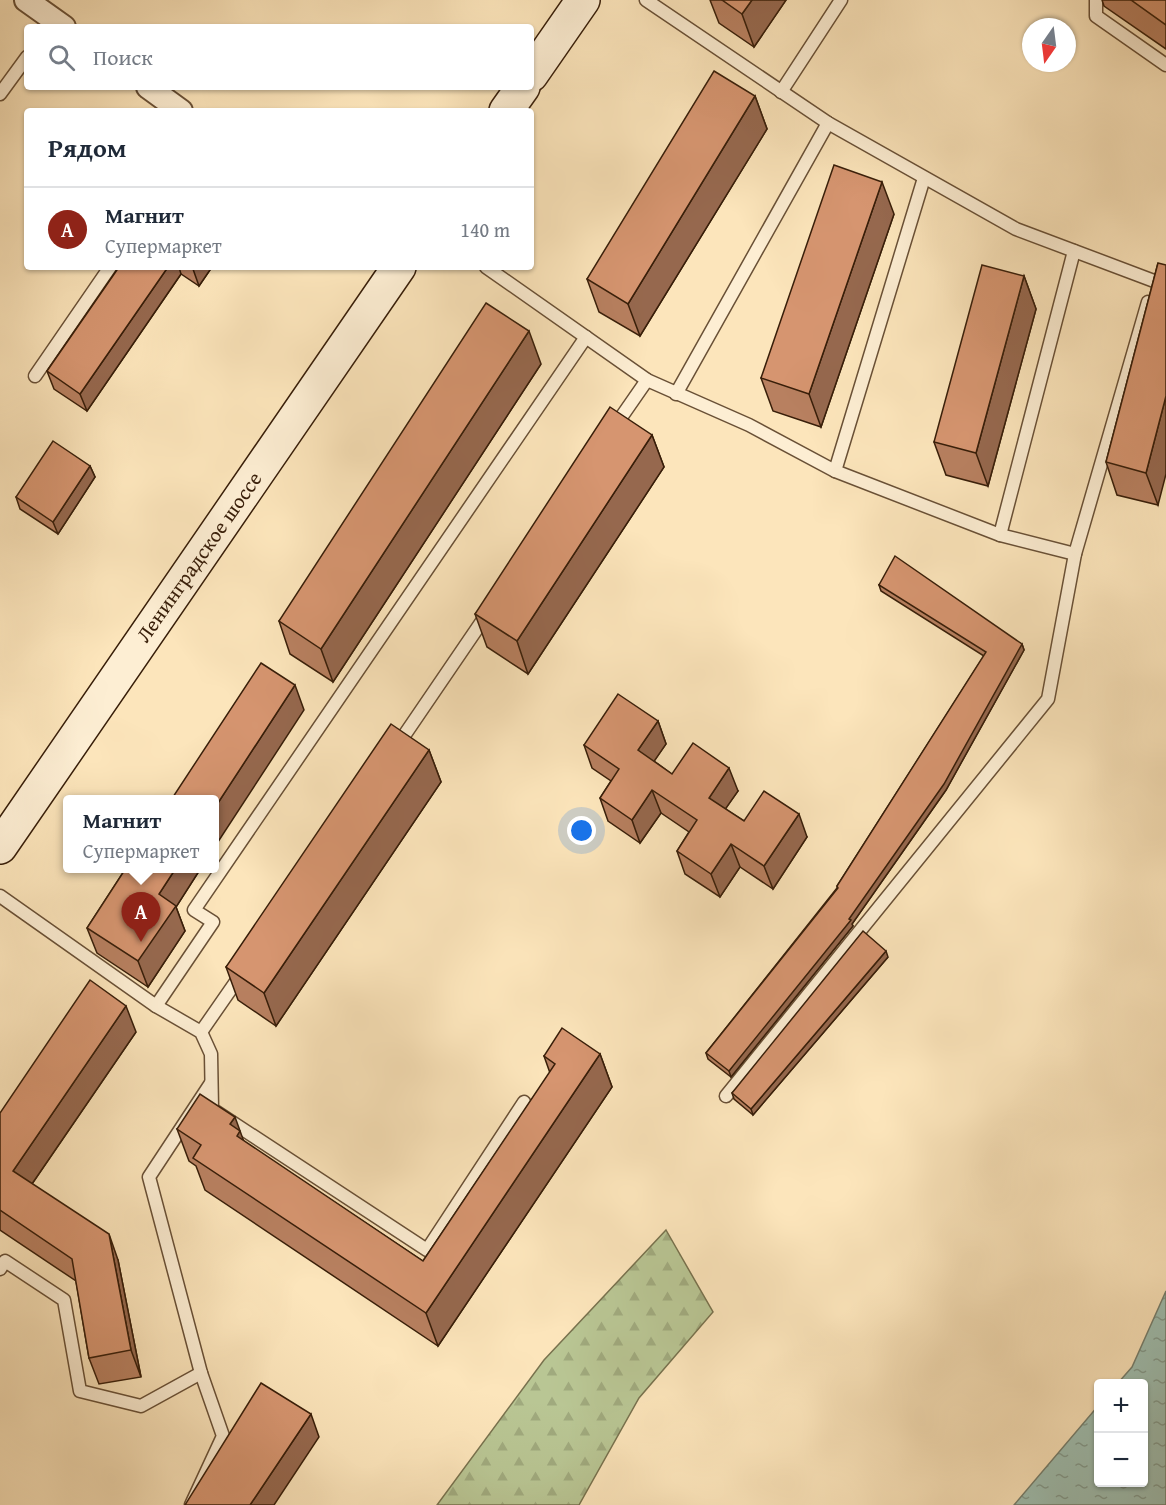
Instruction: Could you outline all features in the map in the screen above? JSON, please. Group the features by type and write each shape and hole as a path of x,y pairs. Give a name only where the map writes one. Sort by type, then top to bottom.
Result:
{"main road":[{"path":"534,71 583,0"},
{"path":"508,108 521,90"},
{"name":"Ленинградское шоссе","path":"0,847 397,270"}],"street":[{"path":"26,0 55,24"},
{"path":"152,90 177,108"}],"lane":[{"path":"646,0 828,123 1016,229 1160,281 1075,554 1048,699 726,1096"},
{"path":"781,92 841,0"},
{"path":"1096,0 1096,16 1166,65"},
{"path":"0,94 24,61"},
{"path":"676,394 828,123"},
{"path":"835,471 924,178"},
{"path":"1000,535 1074,251"},
{"path":"35,376 108,270"},
{"path":"490,270 647,380 749,425 835,471 1000,535 1075,554"},
{"path":"156,1006 213,922 194,910 586,338"},
{"path":"606,440 647,380"},
{"path":"390,756 491,608"},
{"path":"0,896 156,1006 201,1032 211,1054 212,1109 427,1250 524,1102"},
{"path":"201,1032 249,963"},
{"path":"191,1505 223,1436 201,1373 149,1177 211,1083"},
{"path":"0,1269 5,1261 64,1300 80,1391 141,1406 201,1373"}],"green space":[{"path":"666,1230 713,1312 639,1398 579,1505 437,1505 544,1360"}],"water":[{"path":"1166,1291 1166,1505 1014,1505 1094,1411 1094,1487 1148,1487 1148,1379 1122,1379 1132,1367"}],"building":[{"path":"722,0 752,0 742,14"},
{"path":"1131,0 1166,0 1166,25"},
{"path":"714,71 755,96 628,304 587,279"},
{"path":"834,165 882,182 809,394 761,378"},
{"path":"1158,263 1166,265 1166,396 1146,473 1106,462"},
{"path":"982,265 1024,276 976,453 934,442"},
{"path":"117,270 166,270 80,394 47,371"},
{"path":"486,303 529,331 321,649 279,621"},
{"path":"610,407 652,435 517,641 475,614"},
{"path":"53,441 90,466 53,522 16,497"},
{"path":"895,556 1022,644 944,784 849,919 851,920 729,1071 706,1053 838,888 837,886 986,652 879,585"},
{"path":"261,663 295,685 219,801 219,795 174,795"},
{"path":"618,694 658,721 638,750 672,774 693,743 729,768 709,798 744,821 764,791 799,814 764,866 731,844 711,874 677,851 697,820 652,790 632,820 600,798 619,769 584,745"},
{"path":"391,724 429,750 264,993 226,967"},
{"path":"123,873 173,873 159,894 176,906 138,961 87,928"},
{"path":"863,931 886,951 751,1109 732,1093"},
{"path":"90,980 126,1006 13,1171 109,1234 131,1350 89,1358 72,1259 0,1210 0,1113"},
{"path":"562,1028 600,1054 426,1313 193,1158 201,1145 177,1129 200,1094 235,1117 230,1124 240,1131 237,1136 423,1261 555,1064 544,1056"},
{"path":"261,1383 311,1414 250,1505 185,1505"}],"place":[{"name":"Магнит","path":"141,942"}]}
